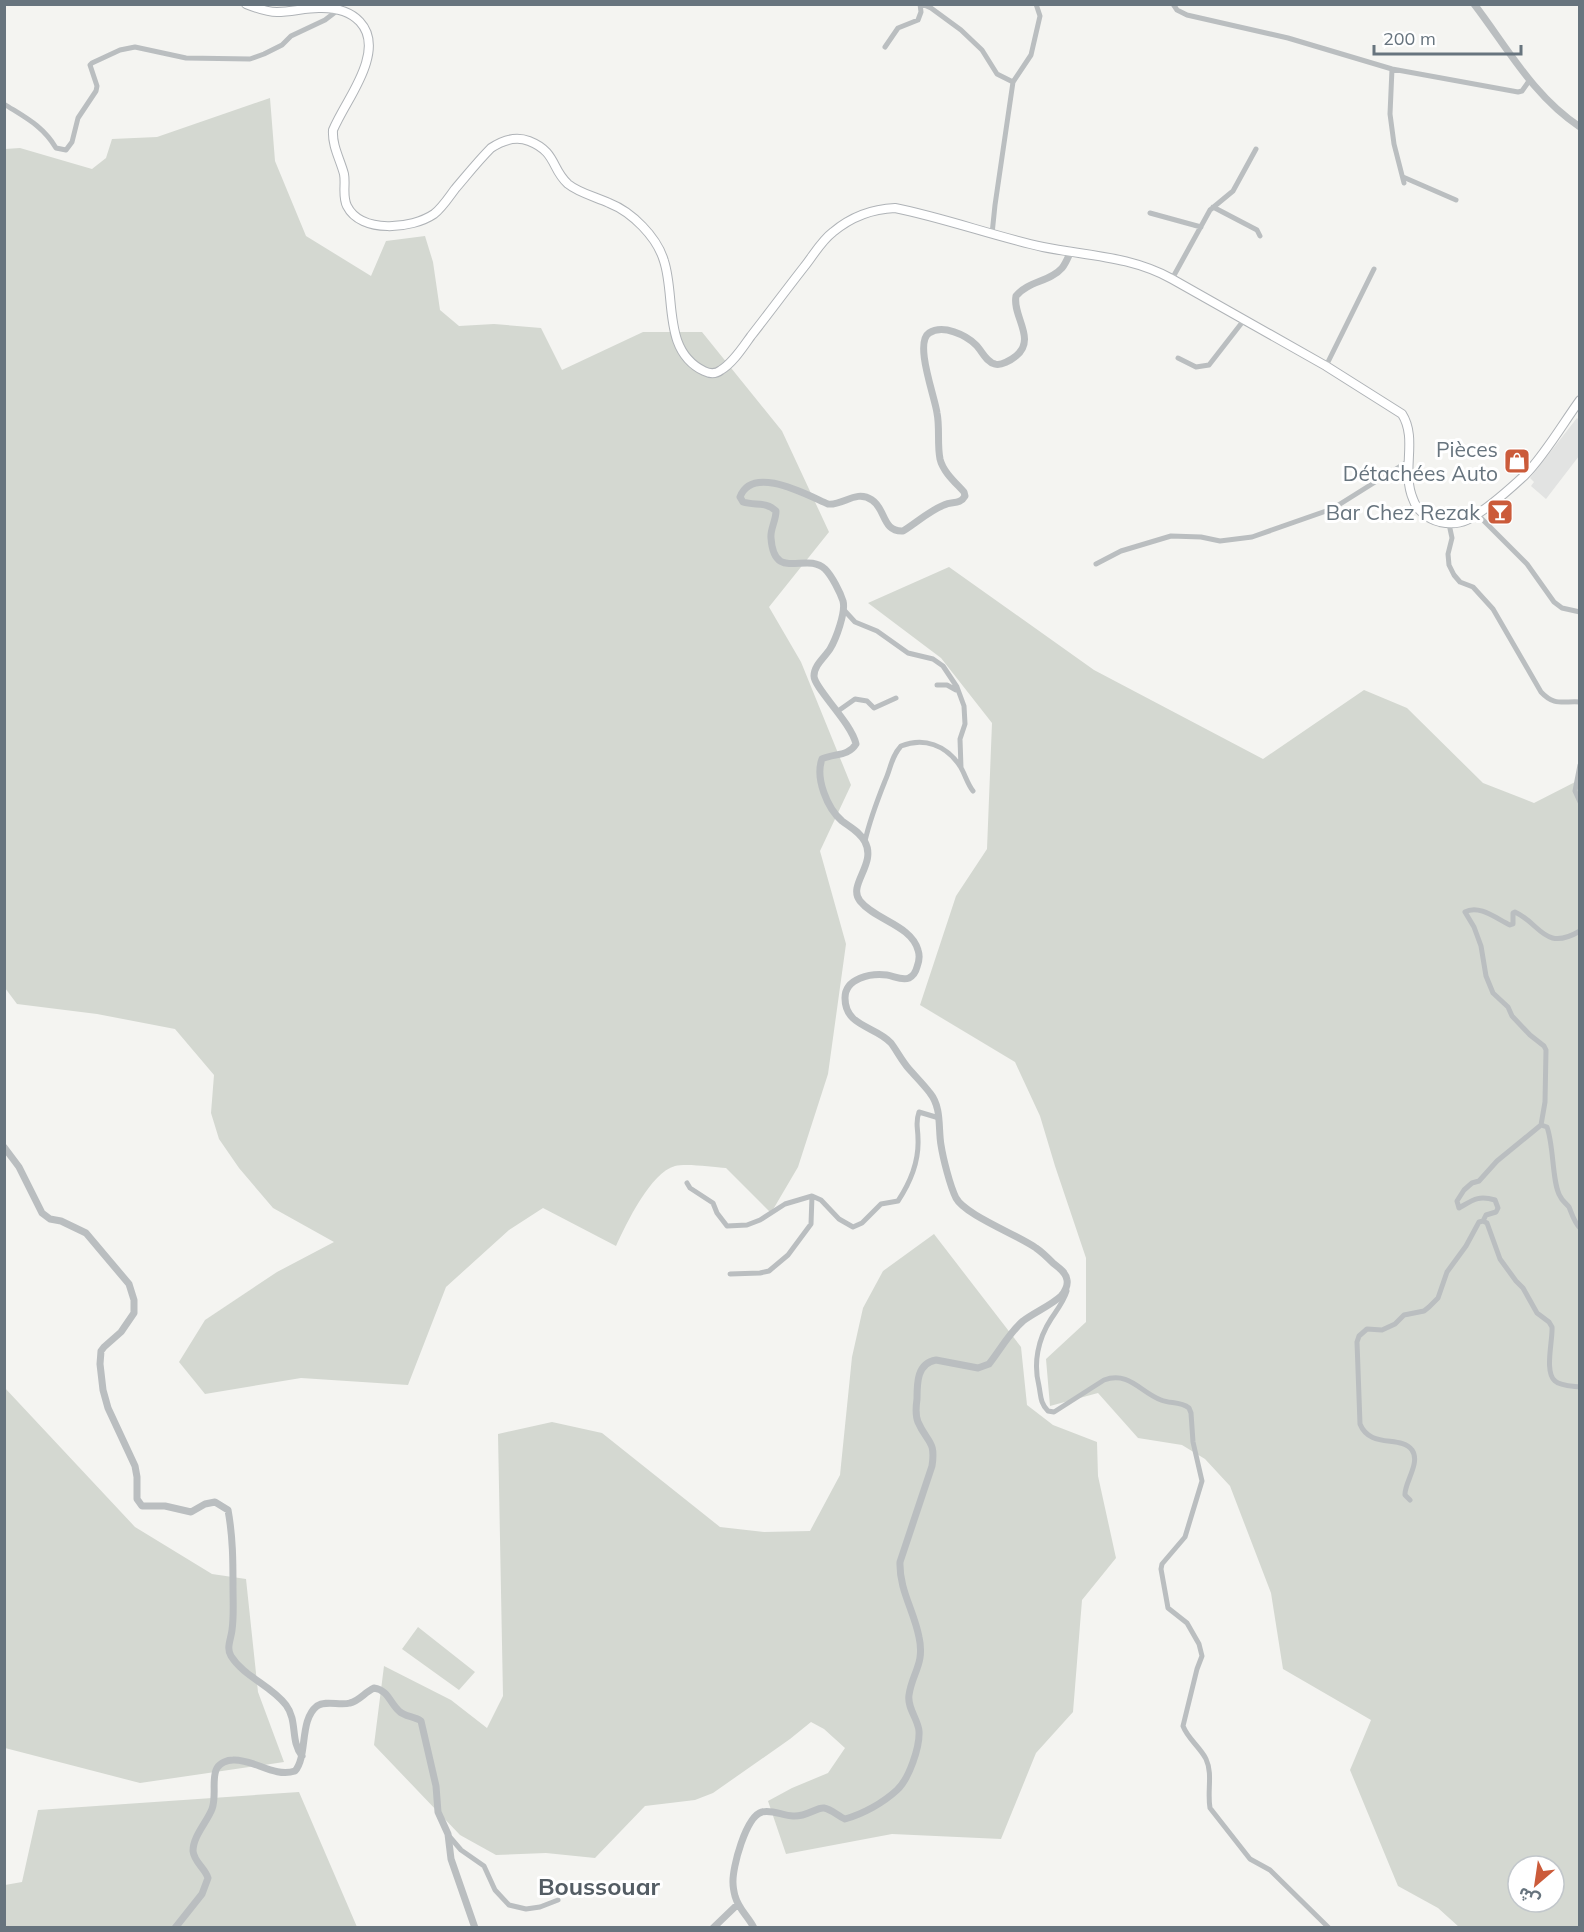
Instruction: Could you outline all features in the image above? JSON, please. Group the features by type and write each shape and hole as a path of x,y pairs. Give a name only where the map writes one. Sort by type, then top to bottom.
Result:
{"main road":[{"path":"246,4 276,12 320,8 338,10 352,15 361,22 368,33 369,46 362,75 333,130 333,139 345,182 345,200 348,208 358,217 389,227 424,220 437,212 491,148 501,141 513,138 526,140 539,146 552,157 568,183 626,212 658,247 666,270 671,318 680,345 687,358 706,373 715,373 723,369 742,349 832,233 859,215 880,208 895,208 1043,247 1129,261 1146,267 1172,279 1326,366 1402,414 1410,435 1407,462 1408,484 1419,510 1433,520 1449,524 1466,521 1477,514 1526,474 1580,400"}],"street":[{"path":"885,47 898,28 918,20 921,4 931,8 961,30 982,50 997,74 1013,82"},
{"path":"992,234 1013,82 1031,55 1040,16 1036,4"},
{"path":"1173,4 1182,14 1288,38 1392,69 1518,92 1522,91 1529,81"},
{"path":"1474,4 1529,81 1557,110 1580,127"},
{"path":"320,8 324,11 325,20"},
{"path":"4,104 44,130 56,148 66,150 72,142 78,118 96,91 97,86 90,65 92,63 120,50 135,47 186,58 250,59 282,45 291,36 325,20 338,10"},
{"path":"1392,69 1390,114 1394,144 1404,183"},
{"path":"1172,279 1213,207 1233,191 1256,149"},
{"path":"1402,177 1456,200"},
{"path":"1213,207 1257,230 1260,236"},
{"path":"1150,213 1201,227"},
{"path":"1071,251 1065,264 1056,273 1027,287 1016,296 1015,301 1024,327 1024,337 1023,346 1014,357 1002,364 995,364 987,360 968,338 956,333 936,331 926,336 924,351 937,410 940,458 946,470 964,492 963,500 946,503 903,531 896,531 886,524 879,506 864,496 853,496 834,505 783,485 760,481 742,491 740,496 743,502 761,503 776,511 771,540 775,556 779,561 786,564 818,565 825,569 843,601 844,610 831,648 820,662 813,678 854,735 856,744 845,754 830,755 822,759 819,768 821,783 832,810 865,841 868,863 856,892 858,900 908,935 918,948 919,960 916,971 910,977 903,979 887,975 871,975 860,978 849,985 845,995 846,1005 851,1016 859,1024 890,1042 908,1068 932,1095 939,1118 941,1148 956,1198 968,1210 1037,1248 1067,1276 1065,1297 1048,1323 1038,1347 1035,1365 1041,1402 1048,1411 1054,1412 1104,1380 1113,1377 1134,1383 1159,1400 1179,1403 1189,1408 1192,1442 1202,1481 1185,1537 1162,1564 1161,1574 1168,1608 1187,1623 1199,1644 1202,1656 1183,1726 1208,1765 1210,1808 1250,1858 1270,1870 1329,1928"},
{"path":"1326,366 1374,269"},
{"path":"1178,358 1196,367 1209,365 1244,320"},
{"path":"1096,564 1121,551 1171,536 1201,537 1220,541 1252,537 1332,509 1407,462"},
{"path":"1477,514 1527,564 1554,602 1562,608 1580,612"},
{"path":"1449,524 1452,538 1448,554 1449,565 1454,575 1460,582 1473,587 1493,609 1541,692 1548,699 1557,702 1580,702"},
{"path":"844,610 855,622 877,632 908,653 933,659 943,666 960,693 966,718 960,739 961,768"},
{"path":"937,685 950,686 960,693"},
{"path":"838,711 855,699 867,701 874,708 896,698"},
{"path":"865,841 872,810 887,778 890,763 901,746 920,742 937,744 950,754 961,768 973,791"},
{"path":"1580,765 1575,791 1580,802"},
{"path":"1410,1500 1405,1495 1405,1490 1412,1474 1414,1457 1412,1450 1406,1446 1373,1438 1360,1424 1357,1342 1359,1336 1367,1329 1382,1330 1395,1324 1404,1315 1424,1311 1430,1307 1437,1298 1445,1276 1466,1246 1476,1225 1483,1221 1486,1215 1496,1212 1498,1208 1495,1200 1481,1198 1467,1202 1459,1208 1456,1201 1464,1190 1472,1183 1479,1181 1497,1161 1541,1125 1545,1102 1546,1050 1512,1016 1508,1006 1494,993 1486,976 1481,946 1465,912 1479,910 1510,925 1513,924 1512,913 1515,912 1542,933 1557,939 1563,939 1580,931"},
{"path":"687,1183 690,1188 713,1203 727,1226 747,1225 760,1220 785,1204 812,1196 821,1200 839,1219 853,1227 862,1223 881,1204 898,1201 908,1186 915,1166 919,1141 916,1121 919,1112 939,1118"},
{"path":"1541,1125 1547,1127 1551,1139 1560,1197 1566,1202 1576,1225 1580,1228"},
{"path":"4,1147 19,1167 42,1214 86,1233 129,1284 134,1300 134,1313 121,1332 101,1351 100,1364 108,1408 135,1466 137,1499 142,1506 165,1506 186,1512 192,1512 205,1504 215,1502 228,1510 234,1552 232,1630 228,1648 231,1656 242,1669 268,1687 286,1704 293,1717 296,1749 302,1756"},
{"path":"730,1274 769,1271 788,1255 811,1224 812,1196"},
{"path":"1483,1221 1489,1227 1500,1259 1523,1288 1537,1313 1552,1327 1550,1362 1553,1379 1557,1383 1580,1387"},
{"path":"754,1928 739,1909 733,1882 735,1863 755,1815 772,1811 801,1816 808,1815 818,1808 824,1808 845,1819 856,1816 882,1802 898,1789 914,1758 919,1739 919,1728 909,1703 909,1696 919,1667 920,1638 914,1615 901,1583 900,1562 934,1454 932,1445 918,1422 916,1410 918,1378 922,1368 929,1361 936,1360 978,1368 989,1364 1020,1324 1059,1297 1068,1283"},
{"path":"174,1928 202,1894 208,1878 207,1872 196,1860 193,1851 195,1842 212,1808 216,1770 222,1763 232,1760 246,1761 278,1772 295,1771 300,1766 306,1727 317,1706 350,1703 374,1688 386,1694 397,1710 422,1721 436,1786 438,1812 448,1834 461,1850 484,1866 495,1890 509,1905 526,1909 540,1907 558,1900"},
{"path":"448,1834 451,1859 475,1928"},
{"path":"713,1928 738,1904"}],"shaded area":[{"path":"270,98 275,161 306,236 371,276 386,241 425,236 433,262 440,310 459,326 494,324 541,328 562,370 643,332 702,332 782,431 829,532 769,607 801,662 851,785 820,851 846,944 828,1074 798,1167 771,1213 726,1168 693,1165 675,1166 657,1178 640,1200 616,1246 543,1208 509,1230 446,1287 408,1385 301,1378 205,1394 179,1362 205,1320 277,1272 334,1242 273,1208 239,1168 219,1139 211,1113 214,1075 175,1029 97,1014 17,1004 5,988 5,149 20,148 92,169 106,158 112,139 157,137"},
{"path":"1577,418 1579,420 1579,456 1546,499 1531,486 1534,482 1530,478"},
{"path":"949,567 1094,670 1263,759 1364,690 1407,708 1483,783 1534,803 1579,780 1579,1927 1459,1927 1438,1908 1398,1886 1350,1770 1371,1720 1283,1669 1271,1593 1230,1486 1205,1459 1182,1445 1138,1438 1098,1393 1050,1406 1046,1359 1086,1322 1086,1258 1040,1116 1015,1062 920,1005 956,896 987,849 992,723 941,658 868,603"},
{"path":"934,1234 1021,1347 1027,1405 1053,1425 1097,1442 1098,1476 1116,1558 1082,1600 1073,1712 1036,1753 1001,1839 892,1834 786,1854 768,1801 828,1773 845,1748 824,1729 811,1722 713,1793 695,1800 645,1806 595,1858 546,1853 496,1855 460,1835 374,1745 384,1666 451,1700 487,1728 503,1696 498,1434 552,1422 602,1433 720,1527 764,1532 810,1531 840,1475 852,1357 863,1308 883,1271"},
{"path":"4,1387 135,1527 212,1574 246,1579 258,1692 284,1762 140,1783 5,1748"},
{"path":"418,1627 475,1672 459,1690 402,1649"},
{"path":"299,1792 357,1927 5,1928 5,1885 22,1882 38,1810"}],"place":[{"name":"Pièces Détachées Auto","path":"1517,461"},
{"name":"Bar Chez Rezak","path":"1500,512"}],"district":[{"name":"Boussouar","path":"599,1886"}]}
